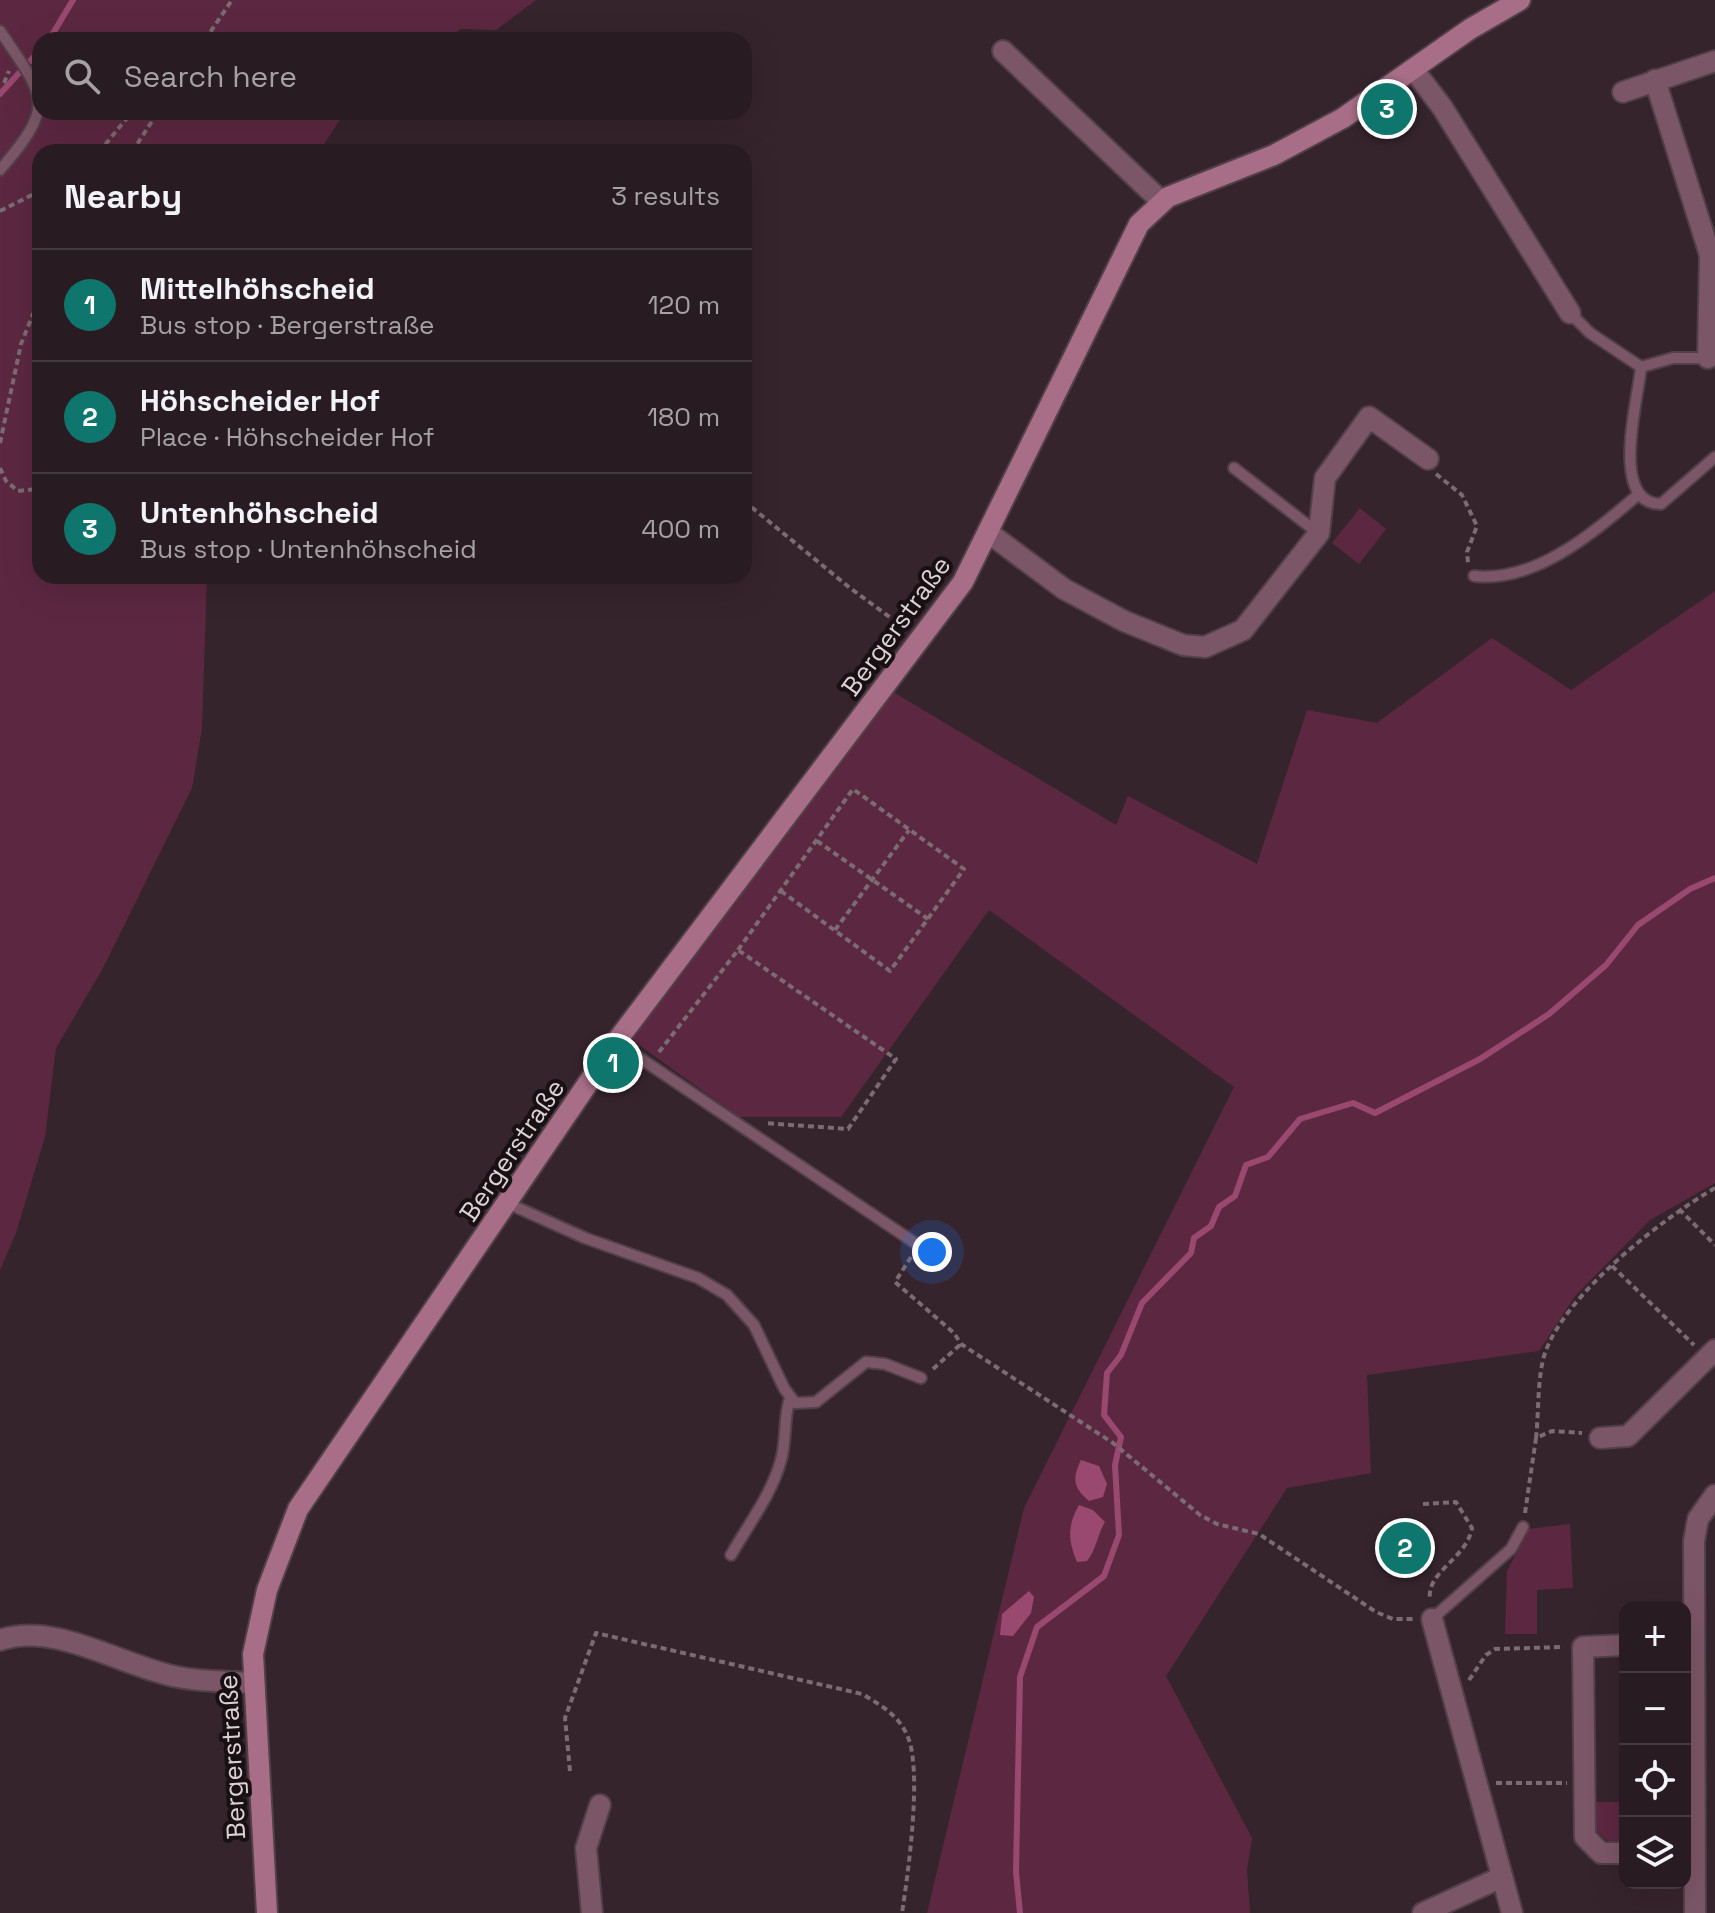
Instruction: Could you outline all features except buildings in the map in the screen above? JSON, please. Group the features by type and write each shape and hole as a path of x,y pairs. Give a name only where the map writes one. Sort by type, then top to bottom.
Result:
{"street":[{"path":"1003,51 1161,201 1310,137 1520,0"},
{"path":"1623,92 1715,61"},
{"path":"1413,69 1442,107 1570,313"},
{"path":"1655,80 1710,255 1712,358"},
{"name":"Bergerstraße","path":"267,1913 252,1683 256,1635 267,1590 305,1495 616,1042 963,582 1125,247 1139,224 1161,201"},
{"path":"989,533 1064,589 1124,621 1183,645 1205,647 1230,639 1243,630 1319,533 1325,478 1369,417 1428,459"},
{"path":"1600,1438 1628,1436 1711,1354"},
{"path":"1691,1831 1699,1644 1694,1532 1701,1511 1715,1495"},
{"path":"1432,1619 1512,1913"},
{"path":"0,1640 14,1635 40,1637 180,1678 252,1683"},
{"path":"1619,1645 1583,1647 1585,1837 1601,1853 1619,1853"},
{"path":"592,1913 586,1848 600,1805"},
{"path":"1691,1859 1702,1912"},
{"path":"1423,1913 1502,1877"}],"lane":[{"path":"0,31 32,79"},
{"path":"0,170 32,132 37,120"},
{"path":"1570,313 1590,333 1641,367 1681,357 1712,358"},
{"path":"1641,367 1630,453 1639,494 1649,502 1661,504 1715,457"},
{"path":"1234,468 1319,533"},
{"path":"1474,576 1505,576 1550,557 1585,538 1639,494"},
{"path":"616,1042 918,1245"},
{"path":"507,1203 585,1238 698,1278 727,1295 754,1325 795,1403 816,1402 866,1362 885,1364 921,1378"},
{"path":"731,1555 780,1464 790,1398"},
{"path":"1432,1619 1511,1549 1523,1527"}],"path":[{"path":"210,32 232,0"},
{"path":"106,144 125,120"},
{"path":"137,144 153,120"},
{"path":"0,211 32,195"},
{"path":"0,443 21,344 32,317"},
{"path":"1428,459 1434,472 1462,495 1477,526 1466,558 1474,576"},
{"path":"0,468 6,481 18,491 32,489"},
{"path":"752,508 850,588 921,639"},
{"path":"650,1064 738,950 853,789 964,869 890,971 781,891"},
{"path":"835,930 909,830"},
{"path":"817,841 928,919"},
{"path":"737,1122 848,1129 896,1059 738,950"},
{"path":"1523,1527 1545,1353 1574,1304 1612,1266 1679,1209 1715,1188"},
{"path":"1679,1209 1715,1245"},
{"path":"918,1245 895,1282 954,1333 961,1344 1126,1455 1200,1515 1217,1524 1259,1534 1376,1612 1393,1619 1432,1619 1429,1592 1434,1579 1461,1555 1472,1528 1456,1502 1423,1504"},
{"path":"1612,1266 1711,1354"},
{"path":"921,1378 961,1344"},
{"path":"1536,1438 1552,1431 1571,1430 1600,1438"},
{"path":"570,1771 565,1718 596,1633 862,1694 892,1714 912,1746 914,1779 902,1913"},
{"path":"1451,1685 1473,1676 1486,1655 1495,1649 1583,1647"},
{"path":"1478,1783 1583,1783"}],"shaded area":[{"path":"0,0 536,0 496,30 32,32 32,120 340,120 324,144 32,144 32,584 207,584 202,728 192,788 102,970 56,1048 45,1137 16,1233 0,1270"},
{"path":"1360,508 1386,529 1359,564 1332,543"},
{"path":"1715,591 1715,1183 1650,1220 1575,1296 1539,1351 1367,1375 1371,1473 1287,1488 1166,1676 1252,1838 1247,1870 1250,1913 927,1913 1024,1508 1234,1087 989,910 841,1117 739,1117 632,1040 893,692 1116,825 1128,796 1257,864 1307,710 1377,723 1492,638 1571,690"},
{"path":"1081,1460 1099,1466 1107,1484 1103,1497 1089,1501 1077,1487 1075,1478"},
{"path":"1079,1505 1093,1510 1105,1522 1087,1561 1077,1562 1070,1533"},
{"path":"1570,1524 1573,1588 1537,1590 1537,1634 1505,1634 1507,1571 1529,1529"},
{"path":"1029,1591 1034,1597 1031,1613 1013,1636 1000,1635 1002,1614"},
{"path":"1594,1802 1619,1802 1619,1845 1611,1844 1595,1830"}],"waterway":[{"path":"54,32 73,0"},
{"path":"0,94 32,59"},
{"path":"1020,1913 1016,1872 1020,1677 1037,1627 1104,1576 1119,1535 1115,1465 1121,1437 1104,1415 1107,1373 1121,1355 1142,1303 1191,1253 1194,1238 1211,1226 1219,1207 1235,1196 1246,1165 1268,1157 1300,1119 1353,1103 1375,1113 1480,1059 1549,1014 1606,965 1638,925 1690,889 1715,878"}],"place":[{"name":"Untenhöhscheid","path":"1387,109"},
{"name":"Mittelhöhscheid","path":"613,1063"},
{"name":"Höhscheider Hof","path":"1405,1548"}]}
